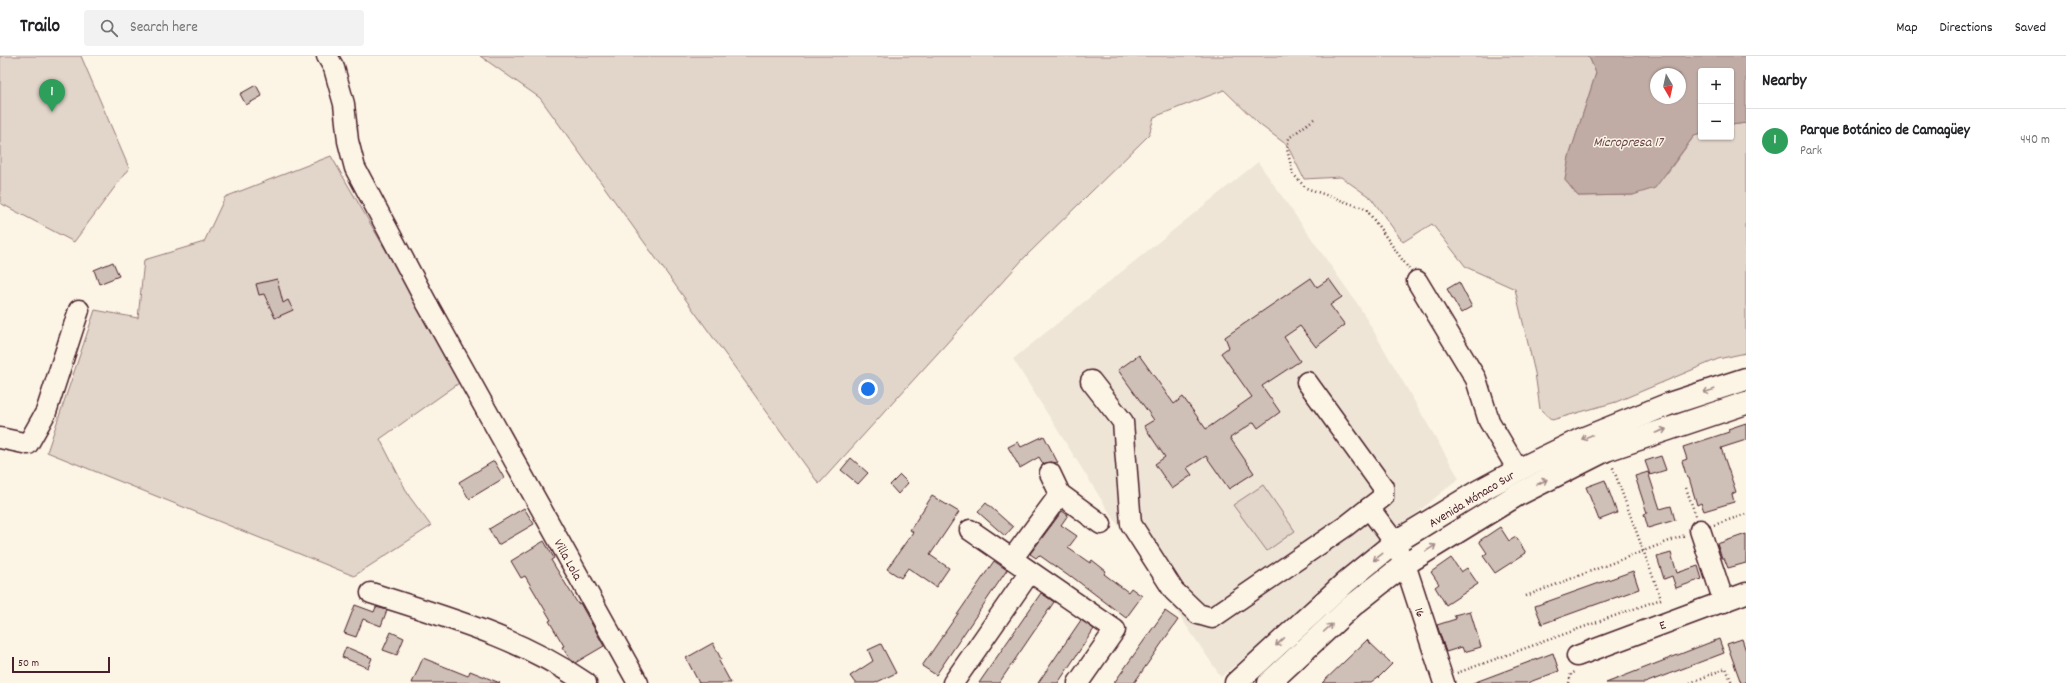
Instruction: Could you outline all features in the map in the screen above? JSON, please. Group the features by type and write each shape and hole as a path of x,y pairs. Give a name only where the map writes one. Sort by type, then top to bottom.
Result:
{"main road":[{"name":"Avenida Mónaco Sur","path":"1236,683 1346,582 1394,543 1518,470 1582,439 1669,404 1746,379"},
{"name":"Avenida Mónaco Sur","path":"1269,683 1352,606 1405,564 1517,495 1606,450 1746,403"}],"street":[{"name":"Villa Lola","path":"327,56 334,68 344,104 348,141 355,168 500,435 638,683"},
{"path":"1417,281 1476,379 1489,422 1518,470"},
{"path":"0,438 28,444 46,412 79,310"},
{"path":"1091,381 1122,422 1131,524 1174,591 1198,614 1212,618 1346,526 1383,497 1384,487 1307,382"},
{"path":"1050,473 1060,494 1101,524"},
{"path":"1012,559 1060,494"},
{"name":"16","path":"1368,508 1394,543 1405,564 1443,681"},
{"path":"970,530 1115,630 1078,683"},
{"path":"1700,530 1724,602"},
{"path":"953,683 1030,572"},
{"path":"371,593 493,633 556,663 586,683"},
{"name":"E","path":"1577,656 1746,593"}],"path":[{"path":"1314,119 1289,138 1287,149 1293,174 1306,188 1366,209 1417,281"},
{"path":"1443,681 1661,599 1610,459"},
{"path":"1686,488 1700,530"},
{"path":"1526,596 1644,550 1746,514"},
{"path":"1690,683 1726,668 1732,683"}],"shaded area":[{"path":"0,56 81,56 129,168 74,242 0,203"},
{"path":"480,56 1587,56 1590,59 1596,73 1569,157 1565,180 1578,196 1633,195 1668,172 1694,136 1698,135 1698,140 1734,140 1734,125 1746,123 1746,353 1718,359 1616,402 1552,420 1540,409 1535,373 1515,289 1466,267 1432,224 1403,242 1371,198 1341,177 1304,179 1287,145 1260,125 1224,90 1154,117 1149,135 1025,257 819,484 540,98"},
{"path":"331,156 462,381 380,439 409,496 431,526 354,576 47,452 95,310 138,318 144,260 204,242 225,197"},
{"path":"1258,162 1359,306 1459,478 1221,677 1106,507 1013,359"},
{"path":"1263,485 1295,531 1267,551 1233,505"}],"water":[{"name":"Micropresa 17","path":"1587,56 1746,56 1746,123 1734,125 1734,68 1698,68 1698,135 1694,136 1655,188 1633,195 1578,196 1565,180 1569,157 1596,73 1590,59"}],"building":[{"path":"256,85 262,96 246,105 240,94"},
{"path":"113,262 119,276 99,284 94,270"},
{"path":"1311,278 1317,287 1329,279 1342,297 1330,305 1345,325 1316,347 1300,326 1284,337 1300,361 1262,386 1280,412 1258,428 1254,422 1230,438 1254,473 1229,489 1206,456 1187,468 1192,475 1172,489 1155,464 1165,457 1144,426 1154,420 1118,370 1139,355 1174,404 1183,397 1206,429 1252,397 1221,353 1229,347 1225,337"},
{"path":"277,279 283,303 288,300 293,310 275,318 264,294 259,295 256,284"},
{"path":"1459,282 1472,307 1461,313 1447,289"},
{"path":"1746,423 1746,440 1721,448 1736,492 1732,494 1734,502 1704,511 1701,503 1697,505 1689,478 1687,478 1682,461 1687,459 1683,447 1729,432 1728,429"},
{"path":"1044,436 1058,463 1051,462 1043,464 1039,457 1020,468 1008,447 1018,442 1021,447"},
{"path":"1661,456 1666,470 1650,475 1645,461"},
{"path":"851,458 868,473 858,484 841,470"},
{"path":"494,461 504,478 469,499 459,482"},
{"path":"1648,472 1660,509 1671,506 1675,520 1648,528 1644,514 1647,513 1635,476"},
{"path":"900,475 908,483 898,494 890,485"},
{"path":"1605,480 1617,513 1599,520 1586,487"},
{"path":"932,496 959,512 930,555 949,568 936,587 908,568 901,578 887,569 913,532 910,530"},
{"path":"986,503 1013,527 1005,536 978,512"},
{"path":"524,508 534,524 498,545 489,529"},
{"path":"1062,511 1068,515 1061,525 1077,536 1068,548 1090,563 1092,560 1106,571 1104,574 1128,592 1131,588 1142,596 1126,618 1071,576 1070,577 1039,555 1036,558 1030,554"},
{"path":"1500,527 1509,541 1516,537 1526,553 1495,573 1483,556 1487,553 1479,541"},
{"path":"1746,534 1746,563 1728,568 1724,558 1722,558 1717,544"},
{"path":"544,541 554,558 551,560 578,604 580,603 604,646 575,663 570,659 562,647 564,646 549,621 551,620 525,576 521,578 511,561"},
{"path":"1671,553 1677,573 1698,566 1702,579 1676,588 1672,576 1664,579 1657,557"},
{"path":"1451,558 1461,572 1467,568 1478,584 1446,605 1435,587 1439,584 1431,572"},
{"path":"994,561 1007,570 936,675 922,666"},
{"path":"1633,571 1639,589 1542,624 1535,606"},
{"path":"1041,593 1054,602 999,683 979,683"},
{"path":"355,605 374,612 376,607 387,610 381,626 363,619 356,637 344,633"},
{"path":"1165,611 1178,620 1134,683 1114,683"},
{"path":"1470,611 1481,647 1464,652 1462,647 1446,652 1437,625 1456,619 1454,615"},
{"path":"1081,620 1094,629 1058,683 1038,683"},
{"path":"391,632 404,638 397,655 383,650"},
{"path":"1719,639 1724,653 1645,683 1606,683"},
{"path":"1742,639 1746,651 1746,683 1741,683 1727,644"},
{"path":"1367,640 1392,664 1378,678 1371,683 1322,683"},
{"path":"713,643 721,659 719,661 731,683 699,683 686,658"},
{"path":"881,644 896,673 875,683 855,683 850,676 873,661 868,650"},
{"path":"346,647 372,658 368,668 342,657"},
{"path":"1553,653 1559,671 1527,683 1473,683"},
{"path":"423,658 468,676 470,671 500,683 412,683"}],"place":[{"name":"Parque Botánico de Camagüey","path":"52,112"}]}
